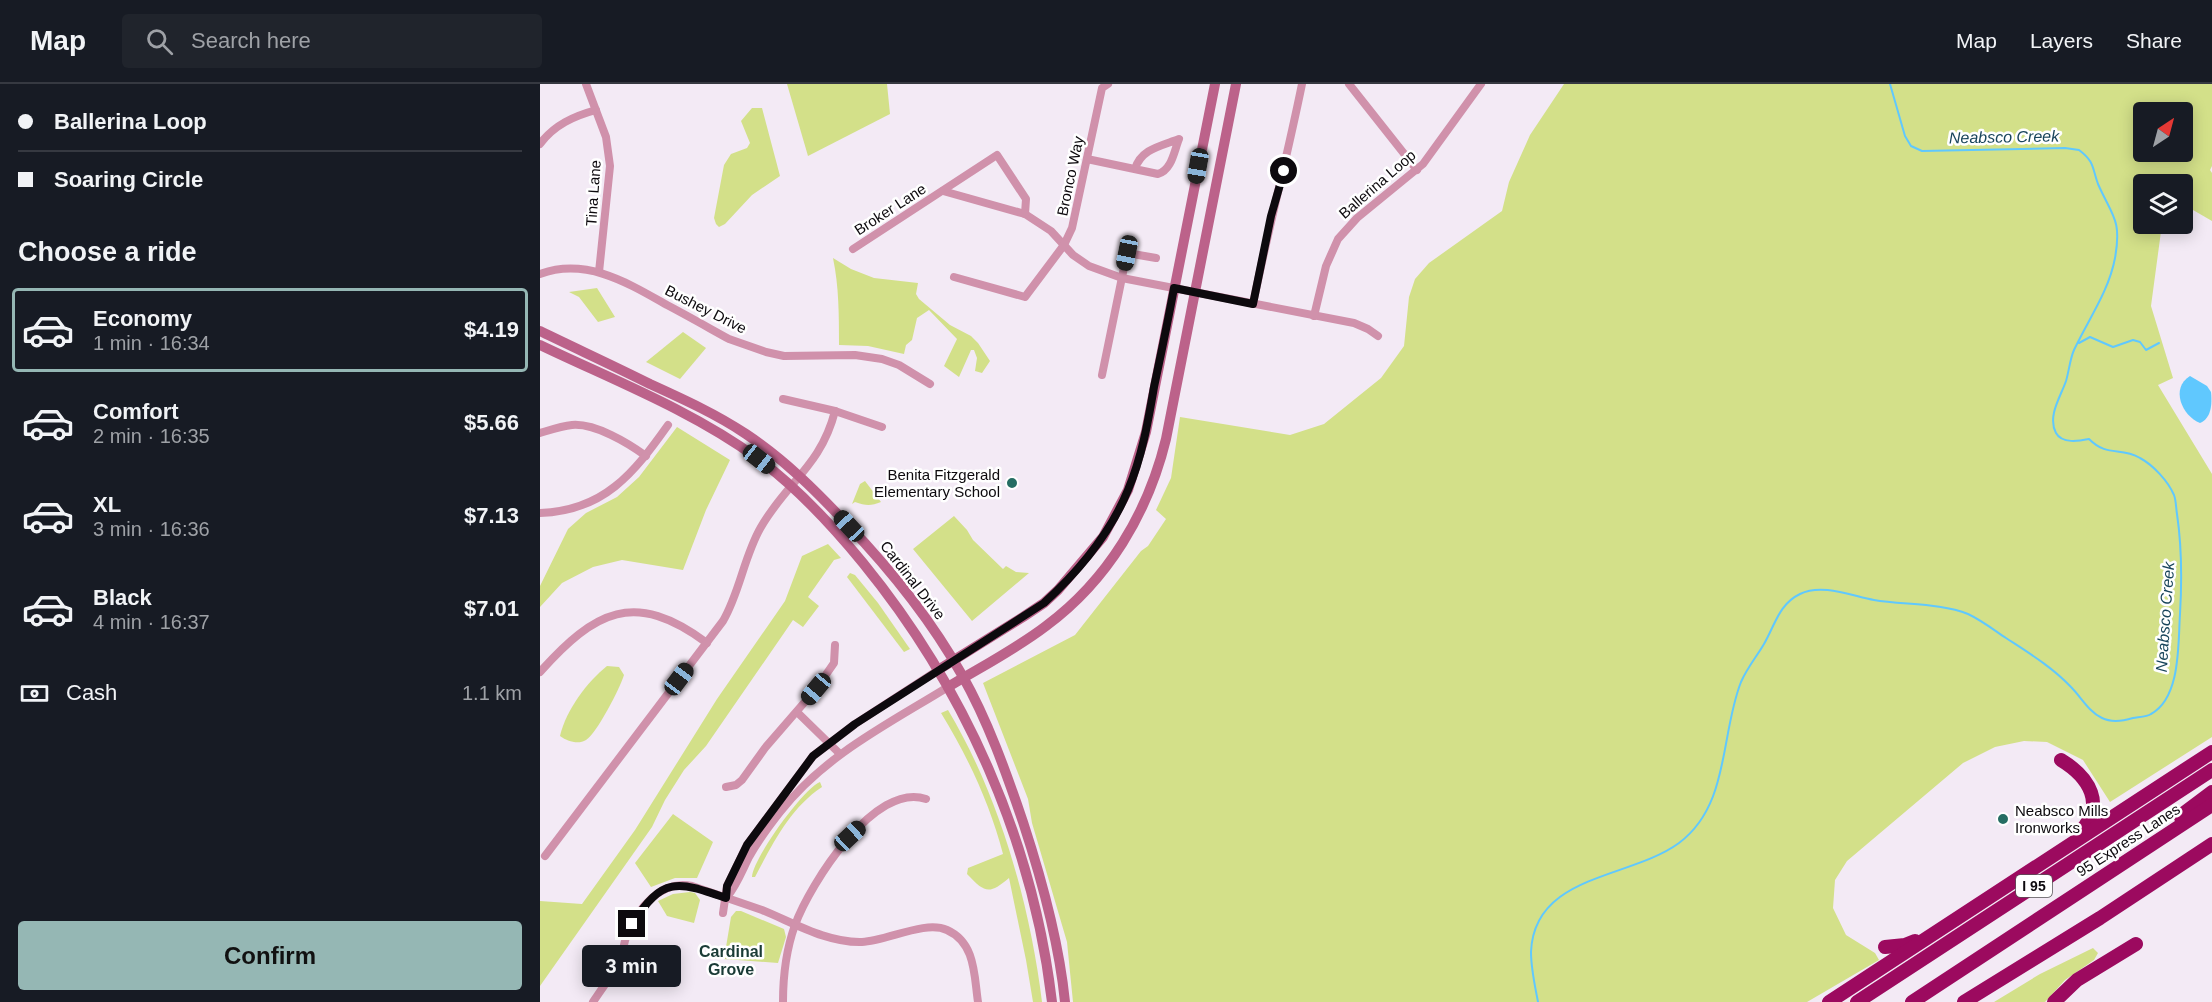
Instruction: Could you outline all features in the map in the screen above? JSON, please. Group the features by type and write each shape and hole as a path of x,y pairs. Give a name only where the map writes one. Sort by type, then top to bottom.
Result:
{"highway":[{"path":"1829,1002 2069,843 2212,752"},
{"path":"2061,760 2086,782 2093,804 2086,827 2069,843"},
{"name":"I 95","path":"1857,1002 2212,770"},
{"path":"2169,833 2178,817 2212,792"},
{"name":"95 Express Lanes","path":"1912,1002 2212,805"},
{"path":"1964,1002 2100,918 2212,844"},
{"path":"1885,947 1905,945 1949,923"},
{"path":"2054,1002 2078,980 2136,944"}],"main road":[{"path":"938,670 1044,603 1086,559 1111,524 1128,490 1142,450 1215,84"},
{"path":"948,687 1031,637 1058,617 1093,583 1129,533 1149,494 1161,458 1236,84"},
{"name":"Cardinal Drive","path":"540,331 721,418 769,450 801,477 882,562 919,609 963,677 995,744 1030,842 1047,906 1065,1002"},
{"name":"Cardinal Drive","path":"540,345 710,427 740,446 793,486 837,532 882,586 948,687 988,770 1015,840 1034,906 1052,1002"}],"street":[{"name":"Tina Lane","path":"586,84 606,137 610,166 599,272"},
{"name":"Bronco Way","path":"954,277 1025,297 1064,245 1075,220 1102,88 1108,84"},
{"path":"1253,304 1302,84"},
{"path":"1349,84 1416,170"},
{"name":"Ballerina Loop","path":"1314,316 1326,266 1338,239 1357,218 1426,160 1481,84"},
{"path":"540,144 550,132 564,123 596,110"},
{"path":"1088,159 1158,174 1165,172 1169,166 1179,139 1144,153 1139,158 1135,169"},
{"name":"Broker Lane","path":"853,249 997,155 1026,200 1025,214"},
{"name":"Broker Lane","path":"943,191 1025,214 1051,231 1073,255 1089,266 1122,278 1363,326 1378,336"},
{"path":"1102,375 1127,253 1156,258"},
{"name":"Bushey Drive","path":"540,274 568,268 599,272 626,282 729,339 747,346 792,356 869,356 899,365 930,384"},
{"path":"783,399 836,411 882,427"},
{"path":"544,856 706,643 730,608 760,527 816,458 836,411"},
{"path":"540,433 566,425 583,425 630,444 646,456"},
{"path":"540,513 564,511 592,501 625,479 646,456 668,425"},
{"path":"540,672 566,644 582,631 596,622 621,614 646,613 670,619 706,643"},
{"path":"726,787 736,785 742,780 765,748 797,712 833,665 835,645"},
{"path":"723,913 731,877 758,829 813,756 938,670"},
{"path":"726,898 734,890 760,840 781,810 819,770 840,754 948,687"},
{"path":"797,712 840,754"},
{"path":"783,1002 784,970 795,925 827,864 850,836 884,806 911,795 926,799"},
{"path":"593,1002 617,964 632,924 654,896 681,884 726,898 835,939 851,942 880,940 928,927 946,929 957,936 970,952 978,1002"}],"green space":[{"path":"787,84 887,84 890,114 808,156"},
{"path":"1564,84 2212,84 2212,166 2210,170 2212,173 2212,221 2193,210 2193,174 2133,174 2133,234 2161,234 2151,306 2173,378 2158,385 2212,474 2212,737 2110,802 2083,760 2047,742 2024,741 1995,747 1963,763 1847,861 1835,880 1833,908 1846,935 1875,953 1879,960 1807,1002 1073,1002 1067,942 1032,823 1028,799 983,683 1075,635 1141,551 1148,546 1166,519 1156,510 1171,478 1180,417 1290,435 1324,424 1381,378 1404,346 1409,297 1415,279 1429,263 1502,211 1509,182 1530,135"},
{"path":"752,108 762,108 780,176 752,195 725,224 719,227 714,218 724,165 731,154 747,148 750,143 741,121"},
{"path":"833,258 851,269 874,278 918,283 916,294 919,299 950,325 971,336 978,343 990,361 982,373 975,371 977,358 974,350 971,350 959,377 944,366 957,339 929,310 917,318 912,340 906,345 904,354 868,346 839,345 838,290"},
{"path":"597,288 615,317 598,322 579,297 569,292"},
{"path":"683,332 706,348 680,379 646,362"},
{"path":"677,427 730,460 706,510 683,570 622,560 593,567 562,583 540,607 540,586 568,529 586,513 617,497 639,477"},
{"path":"865,481 881,502 871,505 855,502 852,504 860,484"},
{"path":"954,516 973,540 1003,569 1006,566 1016,572 1029,573 972,621 913,549"},
{"path":"828,544 841,558 834,560 808,597 819,606 803,627 793,620 706,746 684,770 665,800 652,827 540,986 540,901 582,904 635,830 717,699 785,601 802,556"},
{"path":"850,573 855,575 878,603 910,649 904,652 847,577"},
{"path":"607,666 619,667 624,675 602,720 586,740 573,742 563,738 560,736 572,707 585,688"},
{"path":"948,710 983,778 1010,851 1029,927 1042,1002 1033,1002 1009,878 997,887 987,890 967,874 968,868 1003,854 992,817 977,781 941,713"},
{"path":"820,782 822,787 800,805 791,816 755,877 752,877 769,840 802,797"},
{"path":"673,814 713,842 697,878 675,878 651,887 635,863"},
{"path":"695,893 700,900 694,923 667,916 658,901 673,894"},
{"path":"736,911 784,929 786,937 778,963 724,959 731,917"},
{"path":"2093,948 2098,953 2094,960 2065,980 2045,1002 1994,1002 2040,974"}],"water":[{"path":"2190,376 2207,386 2211,392 2209,414 2200,423 2188,414 2181,401 2181,387"}],"waterway":[{"name":"Neabsco Creek","path":"1538,1002 1531,952 1536,926 1548,907 1566,893 1588,882 1659,855 1679,843 1695,827 1707,809 1715,789 1734,703 1741,682 1782,609 1800,594 1827,590 1874,600 1946,608 1968,614 2048,667 2064,680 2093,712 2110,721 2121,721 2151,714 2161,706 2173,683 2178,654 2181,601 2180,539 2174,495 2160,474 2140,458 2102,448 2089,439 2071,441 2062,439 2056,433 2053,420 2073,354 2108,282 2117,245 2114,218 2092,166 2088,158 2079,150 2065,148 1922,151 1911,146 1905,136 1890,84"},
{"path":"2079,343 2090,337 2113,347 2133,340 2140,342 2146,350 2159,343"}],"place":[{"name":"Benita Fitzgerald Elementary School","path":"1012,483"},
{"name":"Neabsco Mills Ironworks","path":"2003,819"}],"district":[{"name":"Cardinal Grove","path":"731,960"}],"route":[{"path":"632,924 654,896 676,885 692,886 726,898 727,886 747,845 813,756 855,724 1044,603 1071,577 1111,524 1137,468 1174,288 1253,304 1271,216 1284,171"}]}
